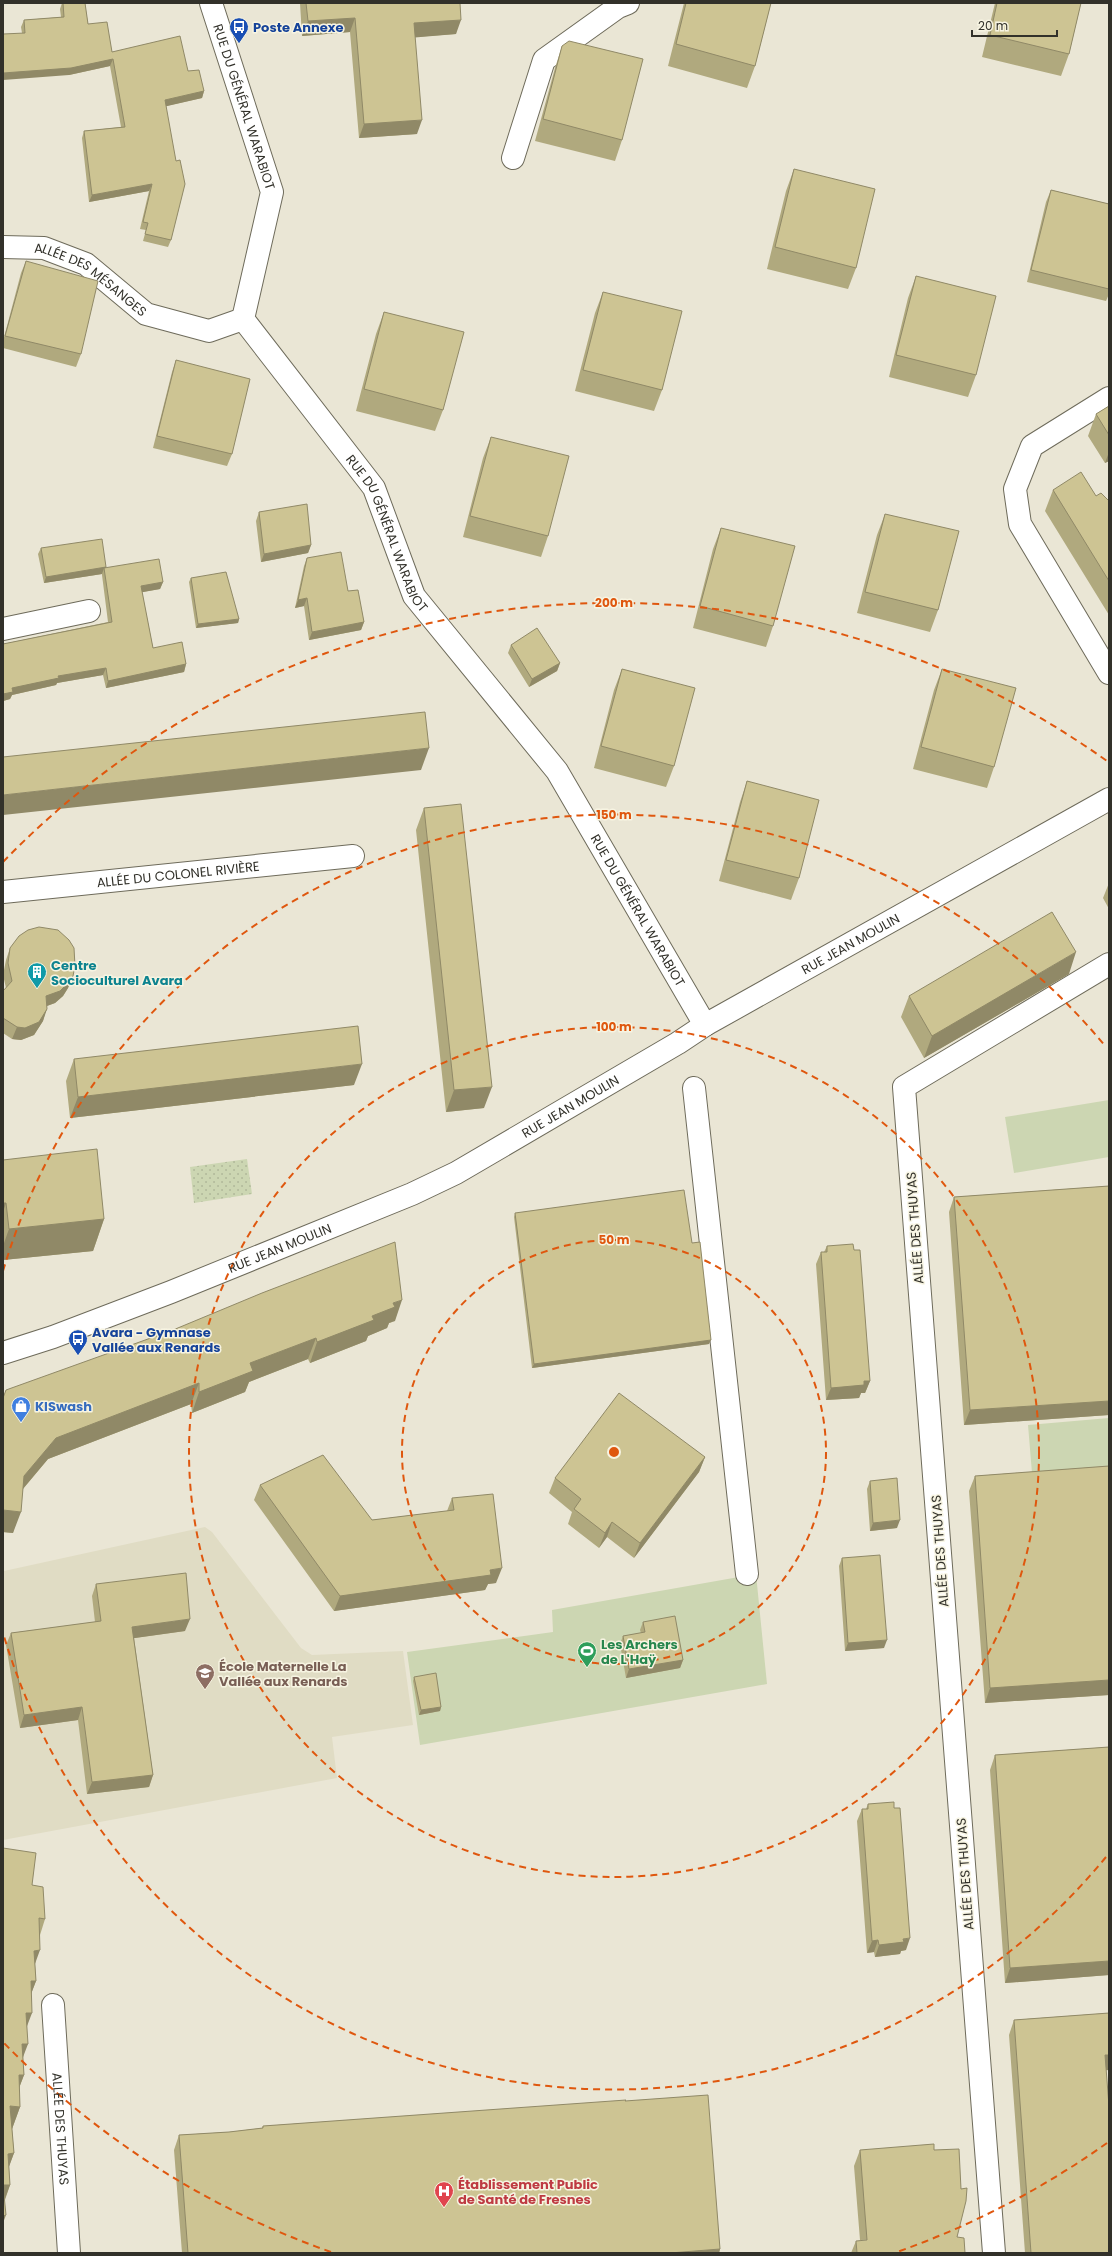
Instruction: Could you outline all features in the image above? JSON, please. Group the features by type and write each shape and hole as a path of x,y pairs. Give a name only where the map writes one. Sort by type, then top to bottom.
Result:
{"street":[{"name":"RUE DU GÉNÉRAL WARABIOT","path":"211,3 272,192 243,319 374,488 414,596 557,771 704,1025"},
{"path":"513,158 544,60 618,7 628,3"},
{"name":"ALLÉE DES MÉSANGES","path":"3,247 44,248 86,264 146,314 209,331 243,319"},
{"path":"1109,398 1032,446 1015,489 1020,524 1109,672"},
{"path":"3,629 89,612"},
{"name":"RUE JEAN MOULIN","path":"3,1352 53,1337 171,1292 412,1194 456,1173 678,1043 704,1025 1109,799"},
{"name":"ALLÉE DU COLONEL RIVIÈRE","path":"3,892 353,856"},
{"name":"ALLÉE DES THUYAS","path":"994,2253 904,1087 1109,964"},
{"path":"694,1088 747,1574"},
{"name":"ALLÉE DES THUYAS","path":"53,2005 69,2253"}],"shaded area":[{"name":"École Maternelle La Vallée aux Renards","path":"205,1527 212,1532 301,1648 312,1655 403,1651 413,1725 332,1737 337,1778 3,1840 4,1571"}],"green space":[{"path":"1109,1100 1109,1157 1014,1173 1005,1117"},
{"path":"247,1159 252,1194 194,1203 190,1167"},
{"path":"1109,1418 1109,1467 1032,1473 1028,1425"},
{"name":"Les Archers de L'Haÿ","path":"756,1574 767,1684 420,1745 407,1652 553,1632 552,1610"}],"building":[{"path":"63,3 85,3 88,24 107,22 112,52 180,36 188,71 199,70 204,91 165,100 176,161 180,160 185,184 171,240 145,234 148,223 143,222 152,184 92,195 84,131 125,127 113,59 71,68 3,73 3,34 25,33 24,20 64,17"},
{"path":"306,3 460,3 461,20 414,23 422,120 364,124 355,18 308,21"},
{"path":"686,3 771,3 755,66 676,44"},
{"path":"997,3 1081,3 1069,54 990,35"},
{"path":"569,41 643,59 622,140 543,119 562,46"},
{"path":"794,169 875,189 856,268 775,247"},
{"path":"1051,190 1109,204 1109,289 1031,270"},
{"path":"26,261 98,281 81,354 5,336"},
{"path":"916,276 996,296 976,375 896,355"},
{"path":"603,292 682,311 662,390 583,370"},
{"path":"384,312 464,332 443,410 364,389"},
{"path":"176,360 250,379 232,454 157,436"},
{"path":"1109,406 1109,435 1096,414"},
{"path":"491,437 569,456 548,536 470,516"},
{"path":"1081,472 1096,496 1101,493 1109,501 1109,581 1053,490"},
{"path":"307,504 311,545 264,554 259,512"},
{"path":"885,514 959,531 938,610 865,592"},
{"path":"721,528 795,546 773,626 700,606"},
{"path":"102,539 106,567 46,577 41,548"},
{"path":"341,552 348,591 358,590 364,622 312,632 307,598 298,600 307,558"},
{"path":"159,559 163,582 141,586 153,648 182,642 186,664 108,681 106,668 58,676 59,678 12,688 13,692 3,694 3,644 112,622 104,568"},
{"path":"226,572 239,619 198,624 191,578"},
{"path":"537,628 560,663 532,679 511,645"},
{"path":"622,669 695,688 674,766 601,746"},
{"path":"942,669 1016,688 994,767 921,747"},
{"path":"425,712 429,748 3,795 3,757"},
{"path":"747,781 819,800 799,878 726,860"},
{"path":"461,804 492,1087 454,1090 424,808"},
{"path":"1052,912 1076,952 932,1036 909,996"},
{"name":"Centre Socioculturel Avara","path":"39,927 58,930 69,940 74,948 75,966 73,976 60,991 46,996 47,1009 39,1022 25,1028 17,1027 3,1018 3,991 12,981 8,963 10,948 19,936 28,930"},
{"path":"358,1026 362,1064 78,1097 74,1059"},
{"path":"97,1149 104,1219 9,1229 6,1203 3,1203 3,1160"},
{"path":"1109,1186 1109,1401 970,1410 954,1197"},
{"path":"684,1190 692,1243 700,1242 711,1340 534,1364 515,1213"},
{"path":"395,1242 402,1300 393,1303 395,1307 372,1316 374,1320 317,1342 316,1338 250,1363 253,1371 199,1392 199,1383 56,1438 24,1476 21,1512 3,1510 3,1398 6,1390 173,1330 262,1293"},
{"path":"853,1244 854,1250 860,1250 870,1381 864,1381 864,1385 831,1388 821,1252 827,1252 827,1246"},
{"path":"619,1393 705,1457 640,1543 612,1522 605,1533 574,1509 581,1499 555,1478"},
{"path":"323,1455 372,1520 454,1510 452,1498 493,1494 502,1568 490,1570 491,1575 340,1596 260,1485"},
{"path":"1109,1466 1109,1680 990,1688 975,1476"},
{"path":"897,1478 900,1520 873,1523 870,1481"},
{"path":"880,1555 887,1640 848,1643 842,1558"},
{"path":"186,1573 190,1619 132,1627 153,1775 92,1782 82,1707 24,1715 11,1633 101,1621 96,1584"},
{"path":"675,1616 683,1660 629,1669 623,1636 645,1632 643,1622"},
{"path":"436,1673 441,1707 421,1710 414,1677"},
{"path":"1109,1747 1109,1961 1010,1968 995,1755"},
{"path":"894,1802 894,1808 900,1808 910,1938 903,1939 904,1942 879,1945 878,1940 872,1941 862,1809 868,1809 868,1804"},
{"path":"3,1848 36,1853 32,1885 43,1887 45,1919 39,1918 40,1950 34,1951 36,1981 31,1981 32,2013 26,2013 28,2044 22,2044 24,2075 19,2075 20,2107 10,2106 14,2153 8,2154 10,2185 3,2185"},
{"path":"1109,2013 1109,2055 1105,2055 1109,2106 1109,2253 1031,2253 1014,2020"},
{"name":"Établissement Public de Santé de Fresnes","path":"708,2095 720,2249 670,2253 188,2253 179,2135 229,2132 263,2128 263,2126"},
{"path":"934,2144 934,2150 959,2149 961,2189 967,2188 966,2201 957,2237 964,2238 965,2253 857,2253 856,2241 867,2240 860,2150"},
{"path":"3,2185 6,2215 3,2216"}],"place":[{"name":"Poste Annexe","path":"239,44"},
{"name":"Centre Socioculturel Avara","path":"37,989"},
{"name":"Avara - Gymnase Vallée aux Renards","path":"78,1356"},
{"name":"KISwash","path":"21,1423"},
{"name":"Les Archers de L'Haÿ","path":"587,1668"},
{"name":"École Maternelle La Vallée aux Renards","path":"205,1690"},
{"name":"Établissement Public de Santé de Fresnes","path":"444,2208"}]}
